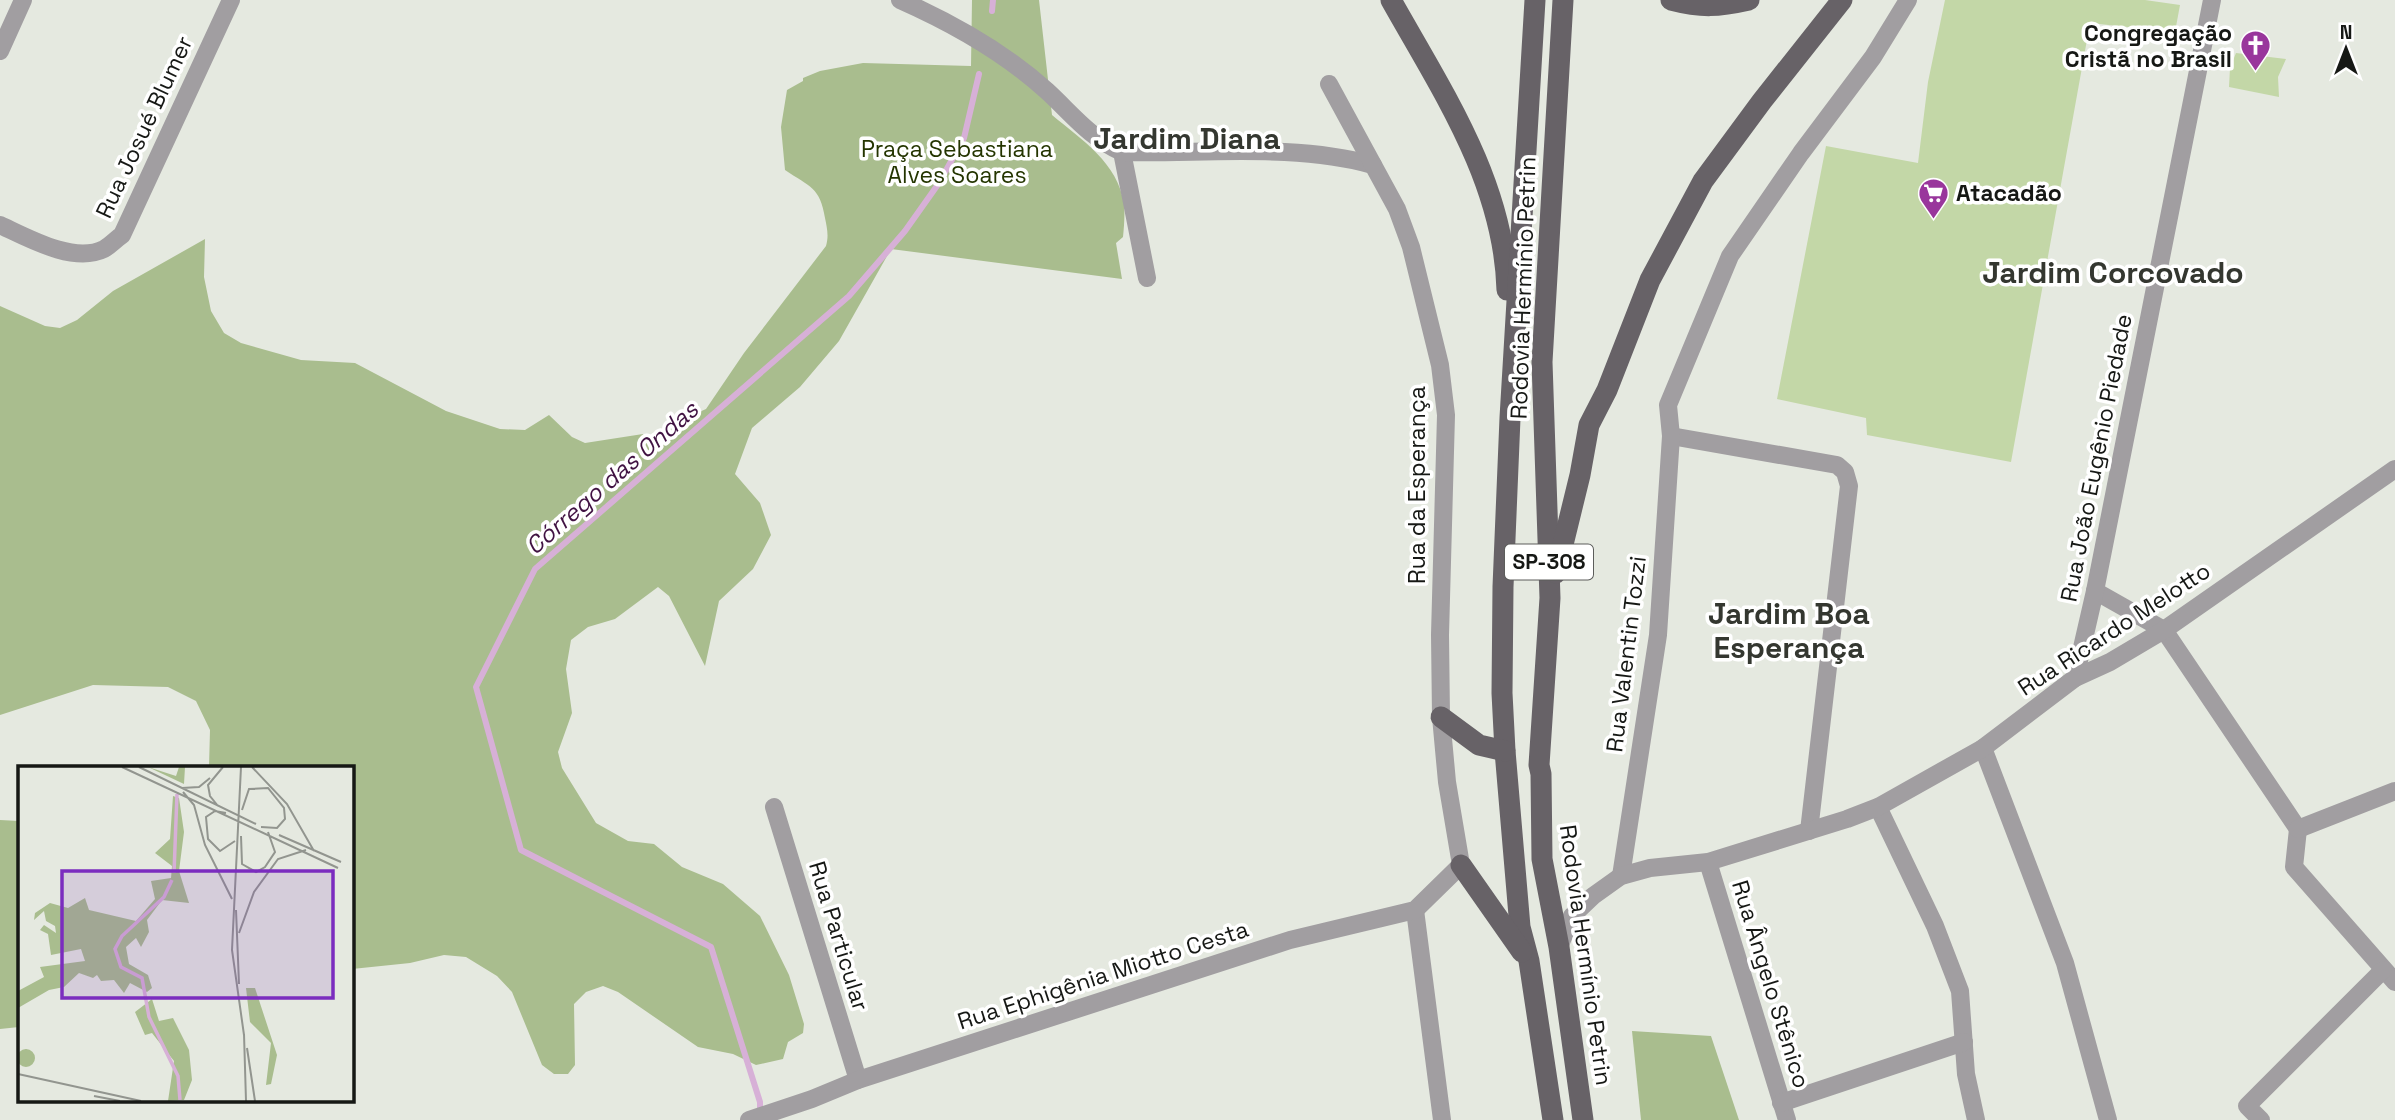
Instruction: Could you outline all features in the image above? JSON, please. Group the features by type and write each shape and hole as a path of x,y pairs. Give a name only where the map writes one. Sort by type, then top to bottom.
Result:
{"main road":[{"path":"1391,0 1469,141 1484,176 1502,237 1507,285 1510,418"},
{"name":"Rodovia Hermínio Petrin","path":"1535,0 1510,418 1502,693 1520,927 1529,961 1553,1120"},
{"name":"Rodovia Hermínio Petrin","path":"1563,0 1542,362 1550,598 1539,765 1542,859 1559,947 1583,1120"},
{"path":"1671,0 1695,6 1718,7 1749,0"},
{"path":"1550,598 1580,475 1589,425 1607,390 1650,280 1703,181 1842,0"},
{"path":"1441,717 1479,745 1505,751"},
{"path":"1461,866 1529,961"}],"street":[{"path":"0,51 23,0"},
{"name":"Rua Josué Blumer","path":"0,225 55,249 82,253 103,249 122,235 232,0"},
{"path":"900,0 965,33 1012,63 1047,92 1077,123 1103,144 1122,152 1304,154 1339,156 1373,165"},
{"name":"Rua Valentin Tozzi","path":"1622,876 1658,635 1671,436 1668,405 1730,256 1801,153 1873,57 1908,0"},
{"name":"Rua João Eugênio Piedade","path":"2075,678 2095,590 2212,0"},
{"name":"Rua da Esperança","path":"1329,84 1396,209 1412,247 1433,328 1442,377 1446,415 1440,635 1441,717 1447,782 1461,866"},
{"path":"1122,152 1147,278"},
{"path":"1671,436 1837,465 1848,476 1809,831"},
{"name":"Rua Ricardo Melotto","path":"1559,947 1572,916 1593,896 1622,876 1650,869 1708,862 1878,807 1983,748 2075,678 2110,662 2164,630 2395,469"},
{"path":"2095,590 2164,630 2298,829 2294,867 2389,976 2248,1106 2261,1120"},
{"path":"1983,748 2065,963 2108,1120"},
{"path":"2298,829 2395,791"},
{"name":"Rua Particular","path":"774,807 858,1080"},
{"path":"1878,807 1935,926 1960,991 1966,1074 1976,1120"},
{"name":"Rua Ângelo Stênico","path":"1708,862 1784,1112"},
{"path":"1442,1120 1415,910 1461,866"},
{"name":"Rua Ephigênia Miotto Cesta","path":"749,1120 858,1080 1290,940 1415,910"},
{"path":"1784,1112 1964,1042"}],"green space":[{"name":"Praça Sebastiana Alves Soares","path":"972,0 1039,0 1052,115 1097,154 1114,176 1120,189 1124,204 1124,229 1123,237 1116,243 1122,279 891,249 839,341 800,387 752,428 735,474 760,503 771,535 753,569 719,601 705,666 669,596 658,587 615,619 588,627 571,640 566,669 572,713 558,752 562,768 596,823 628,841 654,844 682,867 723,884 760,916 789,975 804,1024 803,1033 788,1042 783,1059 756,1065 733,1054 698,1047 618,992 603,986 586,992 574,1004 575,1065 568,1074 554,1074 542,1065 512,992 497,976 466,957 444,955 410,963 354,969 354,766 209,766 210,730 196,701 168,687 93,685 0,715 0,306 45,326 60,328 77,320 113,291 205,239 204,277 211,311 224,333 241,343 301,360 355,363 446,411 500,429 525,430 549,415 572,437 585,443 643,434 652,441 677,422 706,409 744,353 826,246 827,229 817,194 785,170 781,127 787,90 803,81 803,78 820,71 863,63 971,66"},
{"path":"0,820 18,821 18,1027 0,1029"},
{"path":"1632,1031 1711,1036 1739,1120 1641,1120"}],"building":[{"name":"Atacadão","path":"1945,0 2145,0 2180,5 2175,32 2090,23 2011,462 1867,435 1866,418 1777,399 1826,146 1918,163 1928,82"},
{"name":"Congregação Cristã no Brasil","path":"2236,53 2286,59 2278,77 2279,97 2229,87 2230,68"}],"waterway":[{"name":"Córrego das Ondas","path":"992,11 993,0"},
{"name":"Córrego das Ondas","path":"760,1114 760,1102 711,947 521,850 476,687 535,569 849,296 905,231 939,183 964,138 979,74"}],"place":[{"name":"Congregação Cristã no Brasil","path":"2255,73"},
{"name":"Atacadão","path":"1933,220"}],"district":[{"name":"Jardim Diana","path":"1187,139"},
{"name":"Jardim Corcovado","path":"2113,273"},
{"name":"Jardim Boa Esperança","path":"1789,631"}]}
